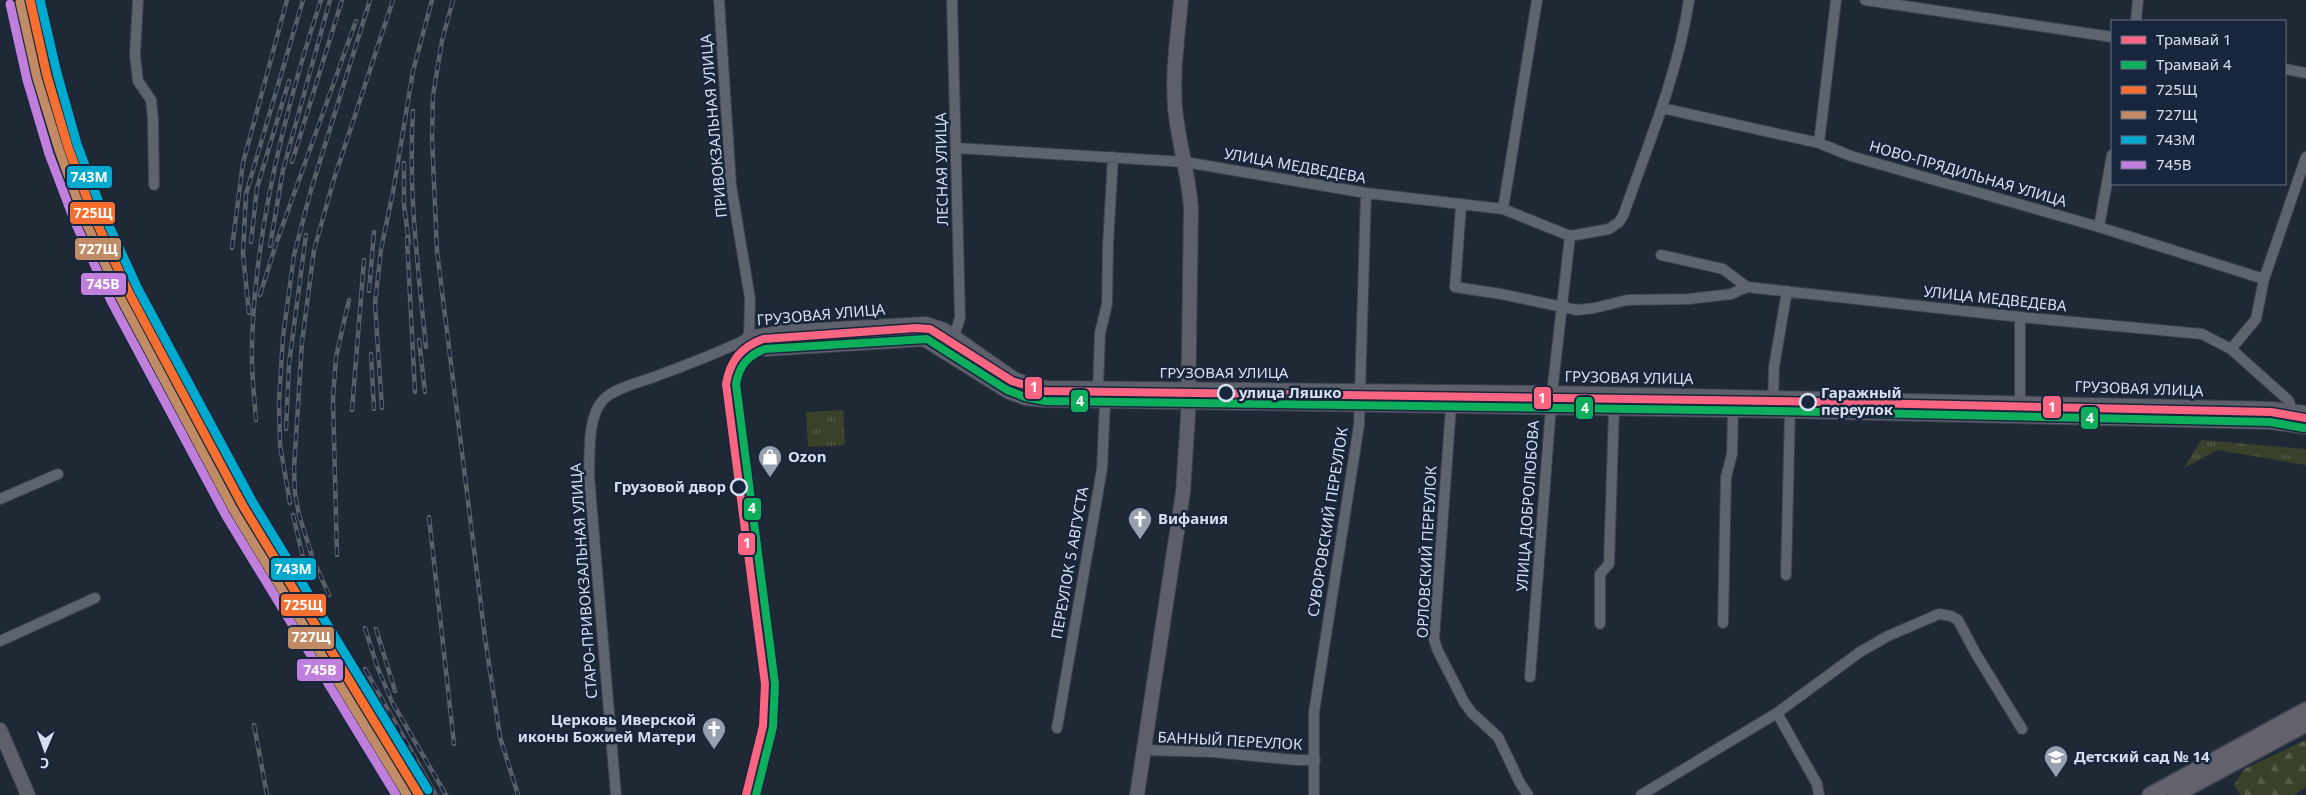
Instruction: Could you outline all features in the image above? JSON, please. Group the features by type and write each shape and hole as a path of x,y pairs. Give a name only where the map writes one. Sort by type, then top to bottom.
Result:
{"main road":[{"path":"2150,795 2306,710"},
{"path":"2174,795 2306,724"}],"street":[{"path":"138,0 135,55 138,80 151,100 154,185"},
{"name":"ПРИВОКЗАЛЬНАЯ УЛИЦА","path":"719,0 731,185 750,298 749,338"},
{"name":"ЛЕСНАЯ УЛИЦА","path":"952,0 960,318 954,336"},
{"path":"1137,795 1183,492 1188,404 1191,209 1190,188 1175,108 1182,0"},
{"path":"1502,210 1536,0"},
{"path":"1570,236 1609,229 1620,222 1662,108 1686,24 1689,0"},
{"path":"1819,143 1836,0"},
{"path":"1865,0 2111,37"},
{"path":"2136,20 2138,0"},
{"path":"2286,69 2306,73"},
{"name":"НОВО-ПРЯДИЛЬНАЯ УЛИЦА","path":"1662,108 1819,143 1851,156 2099,227 2264,279"},
{"name":"УЛИЦА МЕДВЕДЕВА","path":"957,148 1185,162 1366,193 1502,210 1570,236"},
{"path":"1098,389 1100,333 1107,304 1113,158"},
{"path":"2231,349 2256,319 2264,279 2306,158"},
{"path":"2099,227 2111,161"},
{"name":"СУВОРОВСКИЙ ПЕРЕУЛОК","path":"1314,795 1314,712 1361,406 1366,193"},
{"path":"1461,206 1455,287 1501,294 1563,308 1586,310 1627,300 1689,299 1731,294 1747,287 1723,269 1661,255"},
{"name":"УЛИЦА ДОБРОЛЮБОВА","path":"1530,677 1552,393 1570,236"},
{"name":"УЛИЦА МЕДВЕДЕВА","path":"1747,287 2020,317 2195,332 2208,336 2231,349 2288,400 2290,416"},
{"path":"1773,411 1774,367 1788,291"},
{"path":"2020,317 2020,409"},
{"name":"ГРУЗОВАЯ УЛИЦА","path":"749,338 783,332 916,324 935,326 954,336 994,367 1027,384 1047,388 1362,390 1773,397 2020,409 2290,416 2306,413"},
{"name":"ГРУЗОВАЯ УЛИЦА","path":"749,338 756,346 766,348 924,339 990,382 1017,395 1044,400 1188,404 1733,411 2020,409"},
{"name":"СТАРО-ПРИВОКЗАЛЬНАЯ УЛИЦА","path":"616,795 589,476 596,412 605,398 622,389 718,353 749,338"},
{"name":"ПЕРЕУЛОК 5 АВГУСТА","path":"1057,728 1102,469 1106,402"},
{"name":"ОРЛОВСКИЙ ПЕРЕУЛОК","path":"1451,408 1434,639 1437,649 1464,702 1472,713 1498,737 1520,783 1528,795"},
{"path":"1600,624 1600,574 1609,564 1614,409"},
{"path":"1723,623 1726,477 1732,454 1733,411"},
{"path":"1786,575 1790,411"},
{"name":"ГРУЗОВАЯ УЛИЦА","path":"2290,416 2306,427"},
{"path":"0,499 58,474"},
{"path":"0,641 95,598"},
{"path":"1641,795 1777,713 1860,652 1888,636 1939,614 1951,616 1958,620 1976,654 2022,729"},
{"path":"1777,713 1817,784 1819,795"},
{"path":"0,730 28,795"},
{"name":"БАННЫЙ ПЕРЕУЛОК","path":"1144,750 1213,752 1315,760"}],"green space":[{"path":"843,410 845,445 808,447 806,412"},
{"path":"2201,440 2306,449 2306,465 2218,450 2184,468"},
{"path":"2306,740 2306,787 2294,795 2241,795 2234,785 2244,769"}],"railway":[{"path":"11,0 26,80 50,153 75,218 117,300 197,445"},
{"path":"232,248 243,163 287,0"},
{"path":"249,313 243,254 246,194 303,0"},
{"path":"256,420 252,344 259,257 274,170 284,126 321,0"},
{"path":"270,246 283,170 330,0"},
{"path":"292,162 342,0"},
{"path":"290,503 280,445 279,401 283,337 294,255 311,190 370,0"},
{"path":"329,595 313,559 299,515 295,493 294,469 302,342 314,250 334,179 393,0"},
{"path":"382,408 375,304 381,249 393,192 413,71 432,0"},
{"path":"453,0 442,41 433,95 432,137 437,251 485,638 500,737 518,795"},
{"path":"260,295 276,244 356,21"},
{"path":"251,242 257,188 289,81"},
{"path":"413,111 413,200 426,347"},
{"path":"404,163 404,205 409,243"},
{"path":"369,291 374,232"},
{"path":"286,429 289,364 306,235"},
{"path":"407,238 415,392"},
{"path":"352,410 364,260"},
{"path":"337,555 333,399 336,357 349,300"},
{"path":"419,340 425,392"},
{"path":"371,354 374,409"},
{"path":"293,515 305,566"},
{"path":"429,517 454,744"},
{"path":"294,610 399,795"},
{"path":"365,628 377,666 392,702 446,795"},
{"path":"376,629 395,691"},
{"path":"365,669 436,795"},
{"path":"254,725 267,795"}],"tram line":[{"name":"1","path":"746,795 763,726 765,684 726,384 730,368 738,356 748,346 763,339 916,328 930,329 1012,381 1045,391 1773,401 2271,412 2306,418"},
{"name":"4","path":"756,795 773,727 775,684 736,384 739,372 745,362 754,354 765,349 927,339 1007,390 1025,397 1045,401 1773,411 2270,422 2304,428"}],"transit line":[{"name":"725Щ","path":"30,0 47,76 68,147 92,212 129,293 243,506 419,795"},
{"name":"743М","path":"40,0 57,73 77,144 101,208 138,289 252,501 428,790"},
{"name":"727Щ","path":"20,2 37,78 59,150 83,216 120,297 234,511 407,795"},
{"name":"745В","path":"10,4 27,80 49,154 74,220 111,301 226,516 396,795"}],"place":[{"name":"улица Ляшко","path":"1226,393"},
{"name":"Гаражный переулок","path":"1808,402"},
{"name":"Ozon","path":"770,478"},
{"name":"Грузовой двор","path":"739,487"},
{"name":"Вифания","path":"1140,540"},
{"name":"Церковь Иверской иконы Божией Матери","path":"714,750"},
{"name":"Детский сад № 14","path":"2056,778"}]}
